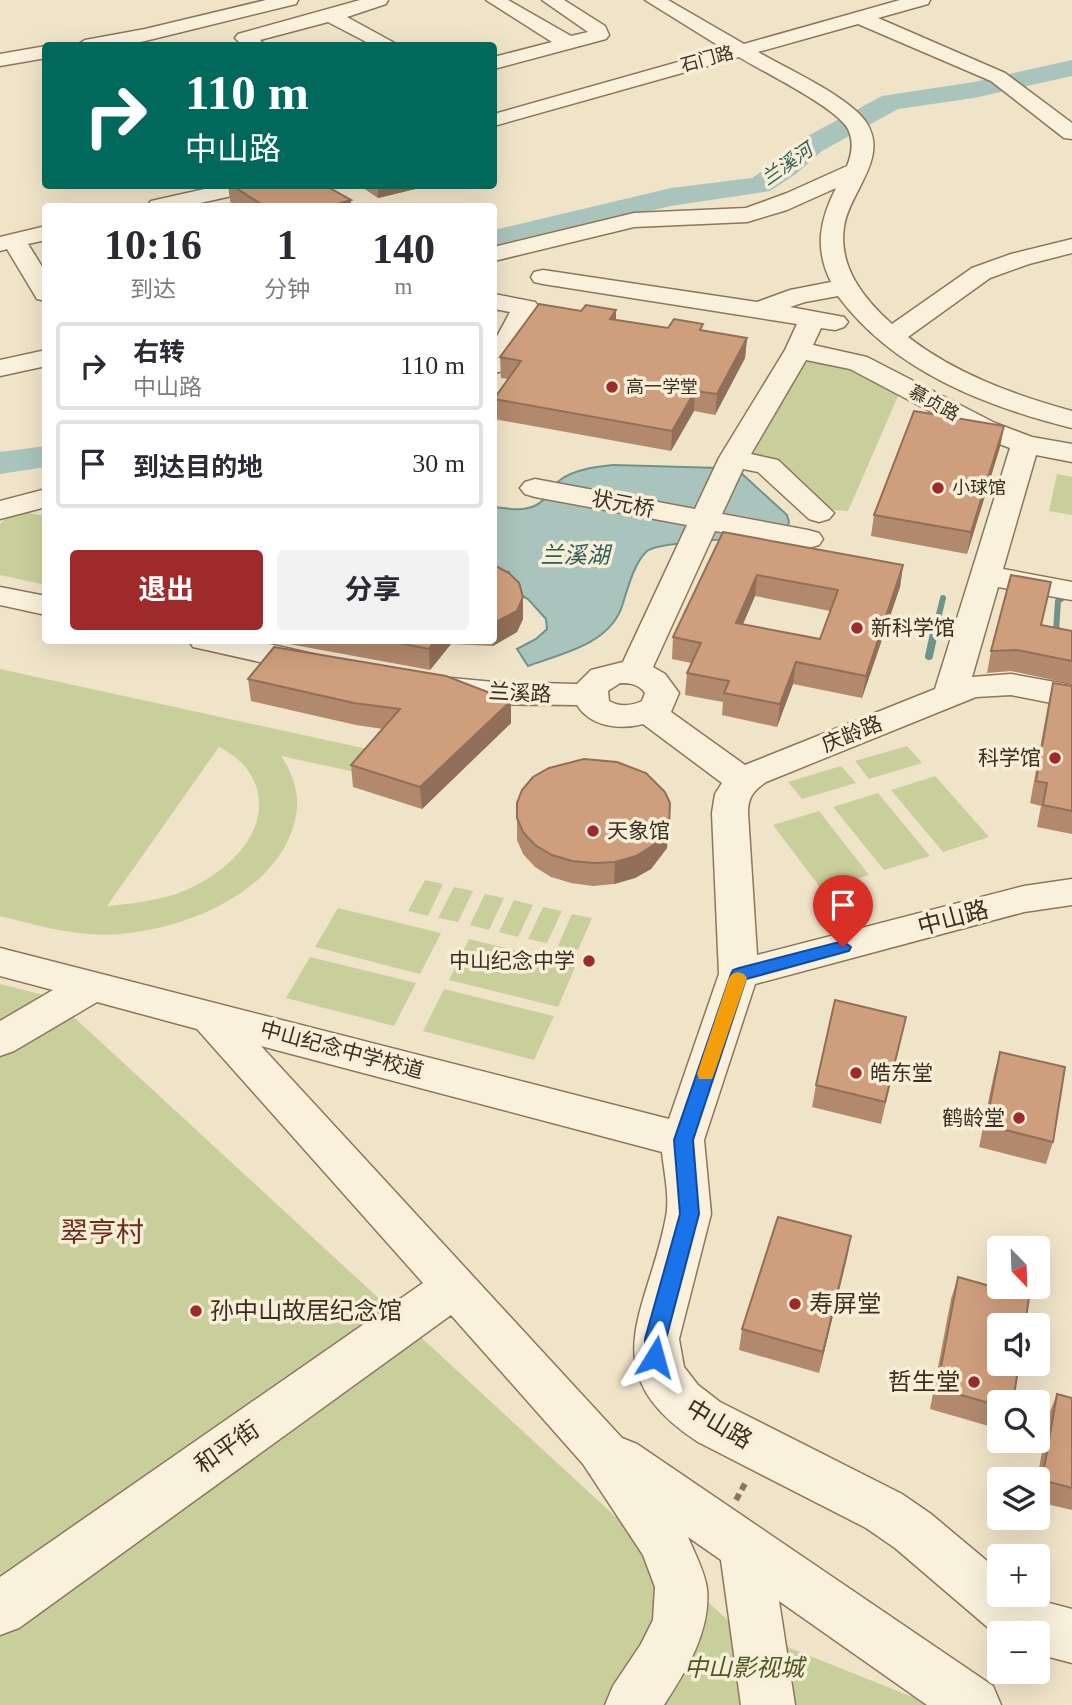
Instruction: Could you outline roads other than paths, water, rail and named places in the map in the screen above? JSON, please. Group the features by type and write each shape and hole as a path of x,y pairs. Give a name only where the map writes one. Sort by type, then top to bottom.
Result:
{"street":[{"path":"131,42 153,40 289,0"},
{"path":"250,42 245,38 379,0"},
{"path":"495,0 568,43"},
{"path":"497,61 599,35 598,30 551,0"},
{"path":"654,0 840,108 851,116 863,132 864,149 857,170 837,204 831,232 835,261 846,287 883,328 922,358 967,384 1072,420"},
{"name":"石门路","path":"497,119 921,0"},
{"path":"330,16 382,42"},
{"path":"859,17 998,77 1072,133"},
{"path":"0,60 41,57"},
{"path":"497,96 526,111"},
{"path":"497,254 532,248 638,219 730,217 758,212 857,170"},
{"path":"165,203 188,192 217,189"},
{"path":"42,234 7,242 42,289"},
{"path":"543,277 812,320 883,328 981,273 1020,259 1072,246"},
{"path":"758,311 799,295 846,287"},
{"path":"497,302 526,307 497,360"},
{"path":"634,673 731,463 798,350 812,320"},
{"name":"慕贞路","path":"798,350 841,358 873,369 967,421 1025,444 1072,453"},
{"path":"0,368 42,359"},
{"path":"950,695 1025,444"},
{"name":"状元桥","path":"538,488 705,520 806,529 768,466 731,463"},
{"path":"0,486 42,480"},
{"path":"0,510 42,499"},
{"path":"986,575 1072,591"},
{"path":"0,596 42,605"},
{"path":"222,644 352,673"},
{"path":"634,673 653,680 662,693 657,707 640,716 617,717 597,709 589,695 595,682 603,677 634,673"},
{"name":"庆龄路","path":"742,780 970,686 998,682 1072,696"},
{"name":"兰溪路","path":"416,684 494,693 589,695"},
{"path":"650,712 742,780 732,792 730,813 739,974"},
{"name":"中山路","path":"1072,892 1024,899 739,974 683,1140 689,1214 656,1339 655,1357 673,1394 689,1410 715,1426 884,1511 913,1531 1001,1607 1026,1624 1072,1636"},
{"name":"中山纪念中学校道","path":"0,962 683,1140"},
{"path":"0,1040 93,986"},
{"path":"209,1015 600,1448 664,1541 681,1587 679,1624 660,1663 632,1705"},
{"name":"和平街","path":"0,1609 454,1286"},
{"path":"600,1448 974,1705"},
{"path":"732,1539 768,1705"}],"water":[{"name":"兰溪湖","path":"614,465 720,468 741,473 787,515 789,522 785,536 690,542 647,551 634,571 621,609 605,631 594,640 568,652 528,666 517,649 536,639 547,629 546,619 528,599 517,593 520,585 506,581 509,572 497,570 497,507 522,509 534,506 566,476 586,469"}],"waterway":[{"name":"兰溪河","path":"497,238 671,197 760,185 786,168 812,145 891,102 974,90 1072,68"},
{"name":"兰溪河","path":"0,463 42,457"},
{"path":"1056,631 1058,601 1072,591"},
{"path":"935,631 943,598"},
{"path":"929,656 935,629"},
{"path":"1056,631 1056,637"}],"place":[{"name":"高一学堂","path":"612,387"},
{"name":"小球馆","path":"938,488"},
{"name":"新科学馆","path":"857,628"},
{"name":"科学馆","path":"1055,758"},
{"name":"天象馆","path":"593,831"},
{"name":"中山纪念中学","path":"589,961"},
{"name":"皓东堂","path":"856,1073"},
{"name":"鹤龄堂","path":"1019,1118"},
{"name":"寿屏堂","path":"795,1304"},
{"name":"孙中山故居纪念馆","path":"196,1311"},
{"name":"哲生堂","path":"974,1382"}],"district":[{"name":"翠亨村","path":"102,1232"}],"park label":[{"name":"中山影视城","path":"744,1668"}]}
